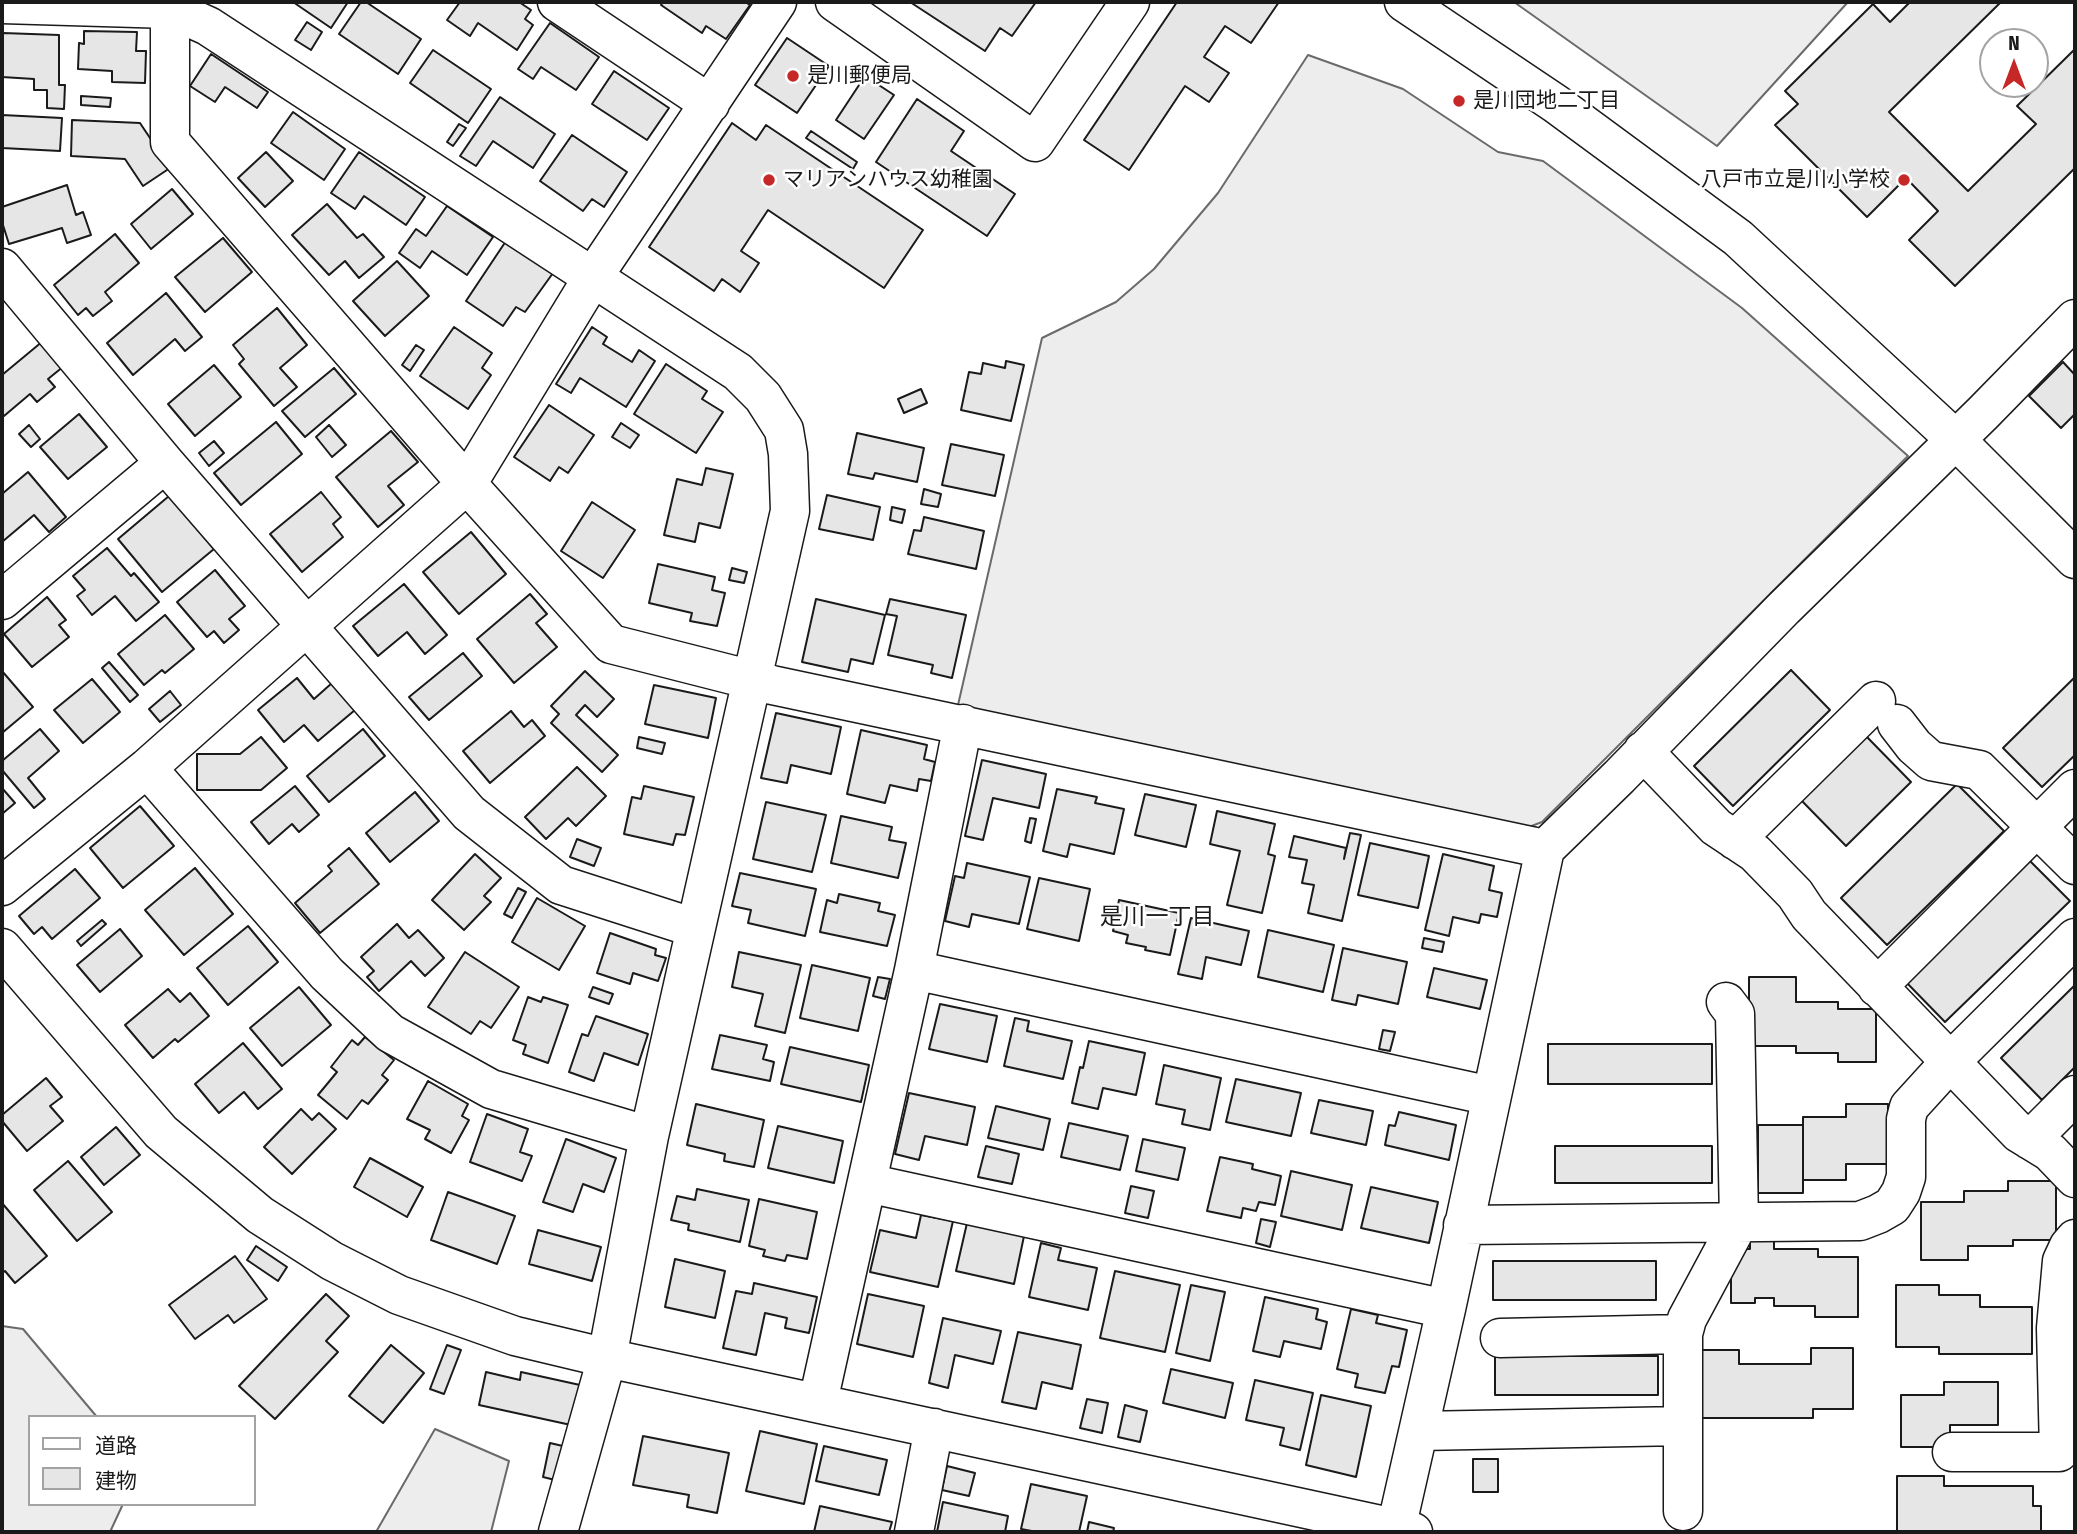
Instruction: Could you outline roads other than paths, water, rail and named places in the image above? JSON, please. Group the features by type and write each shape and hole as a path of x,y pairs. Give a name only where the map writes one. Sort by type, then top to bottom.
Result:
{"street":[{"path":"557,2 710,104"},
{"path":"2,886 147,768 467,484 593,277 777,2"},
{"path":"835,2 1035,142 1130,2"},
{"path":"1404,2 1556,104 1738,238 1956,440 2075,559"},
{"path":"2,4 170,5 208,26 738,372 763,397 784,430 788,454 790,511 649,1136 607,1358 558,1532"},
{"path":"170,5 170,142 467,484 611,644 751,680 1545,849"},
{"path":"2,268 165,463 469,813 561,885 695,928"},
{"path":"2,947 161,1132 260,1215 332,1261 400,1295 515,1336 607,1358 1405,1531 1419,1431 1545,849 2075,319"},
{"path":"3,596 165,463"},
{"path":"1735,840 1886,713 1914,746 1931,761 1979,769 2075,865"},
{"path":"818,1402 914,970 963,724"},
{"path":"1643,751 1716,827 1755,853 1771,869 1795,894 1809,915 2019,1133 2050,1152 2075,1178"},
{"path":"147,768 327,974 390,1033 491,1089 649,1136"},
{"path":"1877,987 2075,789"},
{"path":"1464,1225 1860,1221 1878,1214 1892,1206 1906,1177 1906,1119 1909,1107 1950,1062 2075,939"},
{"path":"914,970 1491,1096"},
{"path":"1683,1511 1683,1334 1686,1319 1739,1222 1735,1014 1726,1002"},
{"path":"2030,1140 2075,1095"},
{"path":"867,1183 1446,1309"},
{"path":"1952,1452 2059,1452 2056,1328 2062,1261 2075,1239"},
{"path":"1500,1338 1683,1334"},
{"path":"1419,1431 1683,1426"},
{"path":"914,1532 934,1428"}],"place":[{"name":"是川郵便局","path":"793,76"},
{"name":"是川団地二丁目","path":"1459,101"},
{"name":"マリアンハウス幼稚園","path":"769,180"},
{"name":"八戸市立是川小学校","path":"1904,180"}],"district":[{"name":"是川一丁目","path":"1157,918"}]}
